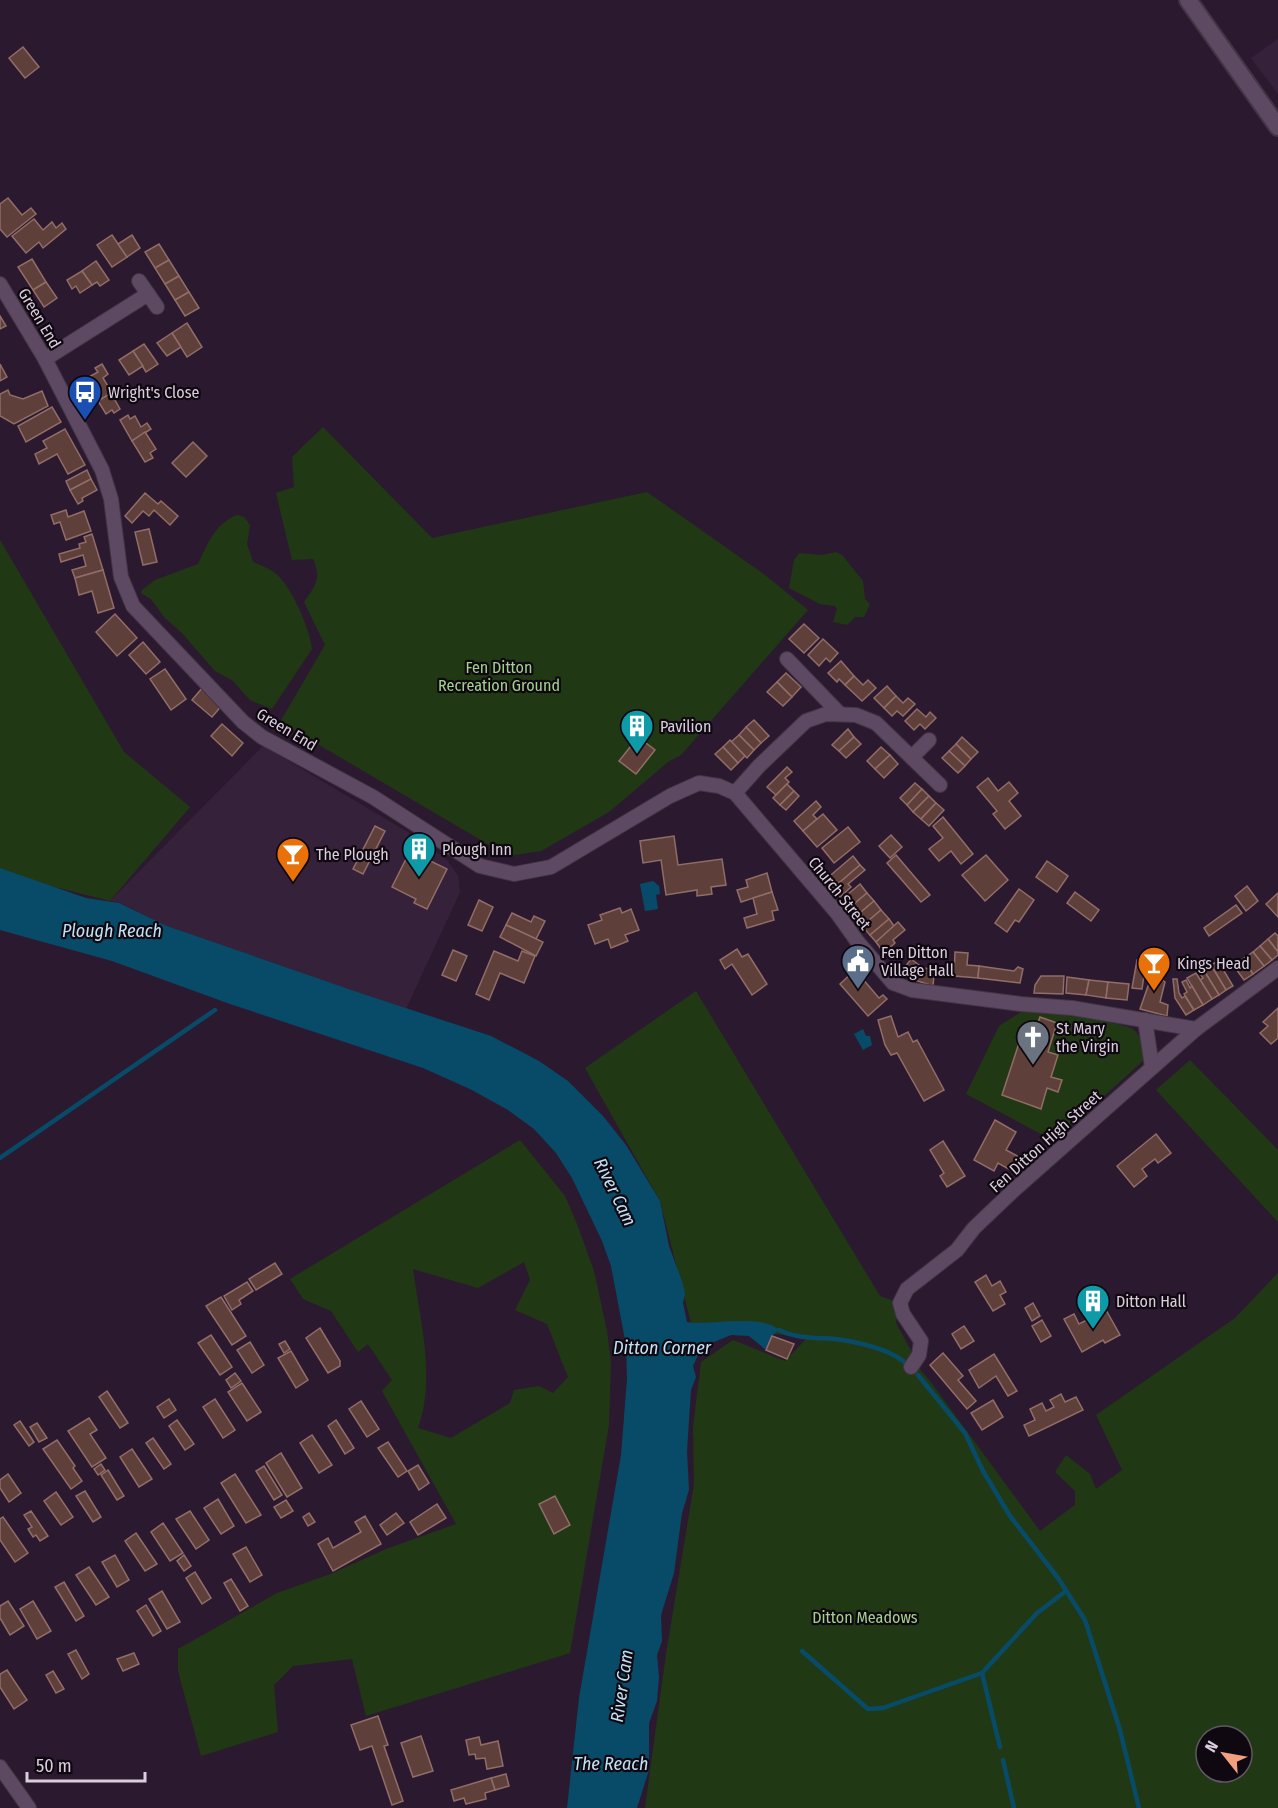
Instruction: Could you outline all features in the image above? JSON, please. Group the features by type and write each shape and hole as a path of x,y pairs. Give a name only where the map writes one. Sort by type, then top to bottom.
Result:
{"main road":[{"path":"1188,0 1278,127"}],"street":[{"path":"139,281 157,307"},
{"name":"Green End","path":"0,284 45,359 102,470 111,499 121,577 133,606 243,722 262,737 373,797 480,866 514,874 551,867 670,796 699,783 719,786 735,793"},
{"path":"45,359 148,294"},
{"path":"787,659 840,714"},
{"path":"735,793 759,766 806,721 826,714 856,715 876,723 940,785"},
{"path":"912,757 929,740"},
{"name":"Church Street","path":"735,793 893,983 912,990 1072,1008 1196,1029"},
{"name":"Fen Ditton High Street","path":"911,1367 919,1355 921,1341 903,1314 900,1303 907,1289 957,1250 974,1228 1014,1190 1152,1067 1196,1029 1278,968"},
{"path":"1145,1020 1152,1067"},
{"path":"0,1767 29,1808"}],"shaded area":[{"path":"1278,39 1278,94 1251,58"},
{"name":"The Plough","path":"263,746 416,837 446,859 458,875 460,892 406,1009 167,926 120,903 110,901"}],"green space":[{"name":"Fen Ditton Recreation Ground","path":"323,427 432,538 647,492 765,575 808,610 681,755 668,762 609,812 541,851 508,856 280,722 325,645 304,602 316,582 316,566 313,559 292,560 276,493 294,487 292,457"},
{"path":"237,515 244,517 250,525 247,544 253,562 273,571 287,587 304,619 312,649 272,709 250,700 232,680 215,671 182,633 164,617 151,599 141,593 155,580 198,564 217,529"},
{"path":"0,540 124,752 190,807 110,901 0,873"},
{"path":"836,552 842,555 863,581 865,599 870,604 864,617 855,617 847,625 833,622 837,609 835,606 820,604 789,588 794,560 799,553 822,555"},
{"name":"Ditton Meadows","path":"696,991 880,1296 900,1303 896,1323 916,1360 910,1358 930,1381 1040,1531 1075,1505 1075,1491 1055,1472 1066,1455 1090,1474 1096,1489 1122,1470 1096,1415 1235,1318 1278,1273 1278,1808 645,1808 666,1654 694,1484 693,1427 701,1362 733,1340 785,1361 807,1338 691,1323 660,1201 585,1068"},
{"path":"1026,1009 1077,1014 1129,1027 1137,1033 1142,1045 1144,1060 1054,1141 966,1094 999,1026"},
{"path":"1190,1060 1278,1150 1278,1222 1156,1090"},
{"path":"520,1140 565,1196 594,1271 607,1331 611,1363 609,1425 570,1653 366,1716 352,1659 293,1666 274,1685 278,1732 201,1756 178,1671 178,1649 277,1593 333,1573 386,1549 456,1524 382,1391 392,1380 368,1344 358,1352 331,1311 303,1299 290,1279","holes":["524,1262 530,1280 515,1310 547,1324 568,1377 553,1393 539,1386 514,1390 510,1403 451,1438 418,1428 426,1389 426,1369 413,1269 478,1288"]}],"water":[{"path":"0,868 86,898 119,903 167,926 491,1036 539,1061 568,1081 603,1116 626,1145 660,1201 669,1246 683,1284 685,1294 683,1303 687,1322 761,1322 779,1330 772,1336 766,1350 749,1336 731,1335 709,1344 698,1355 693,1366 696,1377 691,1390 687,1451 689,1490 682,1513 674,1573 661,1615 662,1641 657,1655 659,1677 657,1701 649,1723 649,1770 637,1808 567,1808 579,1698 621,1455 627,1379 626,1345 611,1266 602,1241 572,1178 556,1153 534,1129 508,1110 470,1089 423,1068 230,1004 112,961 0,930"},
{"path":"653,881 659,886 660,894 656,895 658,909 645,911 640,884"},
{"path":"863,1029 866,1036 870,1036 872,1045 863,1050 854,1034"}],"building":[{"path":"23,47 39,67 25,78 9,58"},
{"path":"8,198 22,215 31,208 36,214 7,237 0,229 0,204"},
{"path":"34,219 43,230 52,222 56,228 62,223 66,229 43,248 39,242 26,253 12,236"},
{"path":"112,235 127,257 112,267 97,245"},
{"path":"132,235 140,248 127,257 118,244"},
{"path":"159,244 169,260 155,268 145,252"},
{"path":"32,259 46,282 33,290 18,267"},
{"path":"169,260 179,276 165,284 155,268"},
{"path":"96,261 109,280 100,286 97,282 92,285 82,271"},
{"path":"82,271 92,285 80,293 76,286 72,289 67,280"},
{"path":"179,276 189,292 175,300 165,284"},
{"path":"46,282 57,298 44,307 33,290"},
{"path":"189,292 199,308 185,316 175,300"},
{"path":"0,316 6,326 0,329"},
{"path":"187,323 202,347 187,357 172,333"},
{"path":"172,333 181,347 167,356 157,343"},
{"path":"144,344 158,364 146,372 133,351"},
{"path":"133,351 143,366 129,375 119,360"},
{"path":"0,364 7,377 0,381"},
{"path":"102,364 108,374 103,378 112,393 98,401 90,389 93,387 87,378 98,372 95,368"},
{"path":"119,388 124,395 115,400 120,409 106,414 98,401"},
{"path":"8,390 10,395 23,399 42,391 48,406 14,424 0,416 0,394"},
{"path":"52,407 61,422 26,442 18,426"},
{"path":"128,415 130,419 135,416 141,427 147,423 151,429 132,441 120,420"},
{"path":"65,429 85,465 68,474 57,454 39,464 35,454 47,448 43,441"},
{"path":"145,432 156,449 150,453 153,458 145,462 132,441"},
{"path":"193,442 207,456 186,477 172,463"},
{"path":"87,470 91,479 70,490 66,481"},
{"path":"91,479 97,490 82,498 83,501 78,504 70,490"},
{"path":"145,493 158,504 161,501 178,516 170,525 154,510 149,516 143,511 132,523 125,516"},
{"path":"66,510 68,517 84,511 91,531 66,540 60,522 54,524 51,515"},
{"path":"149,529 157,562 143,565 135,532"},
{"path":"92,534 103,570 75,578 72,570 86,566 83,555 61,562 59,554 80,548 79,544 86,542 84,537"},
{"path":"103,570 114,608 98,613 92,591 79,595 75,578"},
{"path":"115,614 137,638 117,656 96,632"},
{"path":"804,624 819,638 804,653 789,639"},
{"path":"823,639 838,653 830,662 826,658 819,666 808,655"},
{"path":"143,642 160,662 146,674 129,655"},
{"path":"841,661 854,676 845,685 839,679 837,682 828,673"},
{"path":"165,669 186,699 171,710 150,679"},
{"path":"786,673 801,687 792,697 777,682"},
{"path":"854,676 863,685 868,680 876,688 862,701 845,685"},
{"path":"777,682 792,697 783,706 767,692"},
{"path":"887,686 896,696 884,708 874,698"},
{"path":"203,687 223,704 212,717 192,700"},
{"path":"896,696 903,703 908,698 915,704 903,716 897,711 892,716 884,708"},
{"path":"917,709 926,717 930,712 936,718 925,729 920,724 914,730 905,721"},
{"path":"754,720 769,736 761,743 746,727"},
{"path":"222,724 243,743 232,756 211,736"},
{"path":"746,727 761,743 754,750 739,735"},
{"path":"848,729 854,737 839,751 832,745"},
{"path":"739,735 754,750 747,758 731,742"},
{"name":"Pavilion","path":"638,737 655,750 636,774 619,761"},
{"path":"854,737 861,744 846,758 839,751"},
{"path":"962,737 978,752 971,759 956,744"},
{"path":"730,740 745,756 738,763 723,747"},
{"path":"956,744 971,759 965,766 949,751"},
{"path":"723,747 738,763 731,770 715,754"},
{"path":"881,747 890,755 875,769 867,761"},
{"path":"949,751 965,766 958,773 942,758"},
{"path":"890,755 898,764 884,778 875,769"},
{"path":"787,767 792,772 785,778 789,782 776,795 767,787"},
{"path":"988,778 998,791 1009,782 1018,793 1009,801 1021,816 1005,829 993,814 997,811 977,787"},
{"path":"915,783 922,789 907,805 900,798"},
{"path":"787,784 794,791 780,805 773,798"},
{"path":"922,789 929,796 913,812 907,805"},
{"path":"794,791 799,796 786,810 780,805"},
{"path":"929,796 936,803 921,819 913,812"},
{"path":"816,801 821,807 813,815 817,819 803,831 794,821"},
{"path":"936,803 944,810 929,826 921,819"},
{"path":"823,814 837,830 817,847 803,831"},
{"path":"943,817 973,854 961,864 951,851 939,861 929,849 943,838 933,826"},
{"path":"375,826 385,831 363,874 353,869"},
{"path":"848,827 860,842 834,863 822,848"},
{"path":"891,835 902,847 890,858 879,846"},
{"path":"674,836 678,865 722,859 726,885 711,887 712,894 697,896 697,890 666,895 661,860 643,863 640,841"},
{"name":"Plough Inn","path":"418,855 447,869 427,909 414,903 416,899 392,887 406,859 414,863"},
{"path":"896,855 930,895 921,902 887,863"},
{"path":"986,855 1008,880 985,901 962,875"},
{"path":"853,856 860,865 832,889 825,880"},
{"path":"1047,861 1068,876 1057,892 1036,877"},
{"path":"860,865 865,870 848,884 851,887 840,897 832,889"},
{"path":"767,873 772,892 741,902 737,890 748,887 746,880"},
{"path":"860,884 867,893 848,909 841,900"},
{"path":"1247,886 1258,901 1246,911 1235,896"},
{"path":"1019,889 1034,900 1019,922 1015,920 1007,932 995,923"},
{"path":"772,892 778,910 772,911 774,920 747,928 744,918 757,914 753,898"},
{"path":"1075,892 1099,910 1091,921 1067,903"},
{"path":"867,893 874,901 855,917 848,909"},
{"path":"1278,893 1278,917 1266,904"},
{"path":"479,900 493,907 482,931 468,925"},
{"path":"874,901 881,910 862,926 855,917"},
{"path":"1236,905 1242,913 1209,936 1204,928"},
{"path":"620,908 622,913 631,909 639,930 625,935 628,941 611,948 608,939 595,944 588,925 602,920 600,915"},
{"path":"881,910 889,919 870,935 862,926"},
{"path":"512,913 531,922 534,916 545,921 536,939 506,925"},
{"path":"889,919 894,926 876,942 870,935"},
{"path":"898,922 905,930 893,940 895,943 884,953 876,942"},
{"path":"506,925 543,942 536,956 500,937"},
{"path":"1275,933 1278,936 1278,952 1268,939"},
{"path":"1268,939 1278,952 1272,960 1260,946"},
{"path":"1260,946 1272,960 1264,966 1253,952"},
{"path":"737,949 742,957 748,954 767,984 752,995 732,964 725,969 720,960"},
{"path":"453,950 467,956 456,981 442,975"},
{"path":"494,951 518,961 522,951 535,956 524,983 500,973 489,1000 476,994"},
{"path":"955,952 968,953 967,965 979,966 978,978 954,976"},
{"path":"1253,952 1264,966 1253,974 1243,959"},
{"path":"911,959 923,968 915,980 902,971"},
{"path":"1243,959 1253,974 1244,980 1233,965"},
{"path":"1137,960 1146,961 1142,989 1132,988"},
{"path":"1218,961 1233,986 1226,990 1211,965"},
{"path":"1211,965 1226,990 1219,995 1203,969"},
{"path":"979,966 1014,971 1018,967 1023,969 1020,983 978,978"},
{"name":"Kings Head","path":"1155,966 1165,970 1162,980 1165,982 1160,1002 1168,1005 1167,1016 1140,1009"},
{"path":"923,968 931,969 930,973 934,975 933,986 915,980"},
{"path":"1203,969 1219,995 1212,999 1200,980 1203,978 1199,972"},
{"name":"Fen Ditton Village Hall","path":"855,970 879,998 883,995 887,999 868,1016 840,984"},
{"path":"1196,973 1212,999 1203,1005 1187,978"},
{"path":"1041,976 1064,976 1063,994 1034,993 1035,985"},
{"path":"1067,977 1089,980 1086,995 1066,993"},
{"path":"1173,979 1177,979 1179,993 1182,998 1185,996 1194,1010 1186,1015 1175,998"},
{"path":"1089,980 1108,982 1106,998 1086,995"},
{"path":"1186,980 1203,1005 1194,1010 1184,994 1187,992 1182,982"},
{"path":"1108,982 1129,984 1127,1000 1106,998"},
{"path":"1278,1008 1278,1038 1271,1044 1260,1033 1268,1026 1263,1022"},
{"path":"891,1016 898,1037 908,1032 913,1042 917,1040 944,1090 924,1101 897,1053 891,1055 885,1045 878,1020"},
{"name":"St Mary the Virgin","path":"1040,1017 1057,1023 1048,1052 1058,1055 1051,1077 1062,1080 1058,1092 1047,1088 1041,1109 1002,1095 1019,1043 1030,1046"},
{"path":"995,1120 1016,1132 1006,1150 1021,1158 1014,1172 998,1163 994,1171 974,1160"},
{"path":"1156,1134 1171,1153 1158,1163 1155,1159 1142,1169 1147,1176 1134,1187 1117,1166"},
{"path":"943,1141 965,1176 947,1187 940,1176 944,1173 930,1150"},
{"path":"275,1263 282,1274 256,1290 249,1279"},
{"path":"986,1275 992,1286 1000,1281 1006,1292 1000,1295 1005,1304 993,1311 975,1282"},
{"path":"247,1282 253,1291 239,1300 241,1304 232,1310 224,1296"},
{"path":"221,1297 246,1336 232,1345 206,1306"},
{"name":"Ditton Hall","path":"1101,1301 1120,1335 1105,1343 1103,1340 1082,1352 1064,1319 1074,1314 1079,1324 1091,1318 1086,1309"},
{"path":"1033,1303 1040,1316 1032,1321 1025,1308"},
{"path":"1042,1320 1051,1336 1041,1342 1032,1326"},
{"path":"964,1326 974,1341 961,1349 952,1334"},
{"path":"320,1328 340,1361 340,1366 328,1373 306,1338"},
{"path":"211,1335 232,1367 220,1375 198,1343"},
{"path":"772,1336 794,1344 787,1359 766,1350"},
{"path":"285,1341 290,1349 284,1353 279,1344"},
{"path":"250,1342 264,1365 252,1373 237,1350"},
{"path":"291,1351 308,1380 296,1388 278,1358"},
{"path":"943,1353 963,1376 958,1380 976,1401 967,1409 930,1365"},
{"path":"994,1354 1017,1391 1008,1396 996,1376 979,1388 969,1370"},
{"path":"235,1373 241,1381 231,1388 226,1380"},
{"path":"242,1383 261,1412 247,1421 228,1392"},
{"path":"107,1391 128,1423 120,1428 99,1397"},
{"path":"1061,1394 1065,1402 1076,1397 1083,1410 1029,1436 1024,1425 1035,1420 1030,1409 1042,1403 1046,1411 1054,1407 1050,1400"},
{"path":"169,1399 176,1410 164,1418 157,1407"},
{"path":"215,1399 235,1430 223,1438 203,1407"},
{"path":"993,1400 1003,1417 982,1430 971,1413"},
{"path":"361,1401 379,1429 367,1437 349,1409"},
{"path":"89,1418 97,1430 90,1434 106,1458 92,1467 68,1431"},
{"path":"177,1420 194,1444 185,1450 169,1426"},
{"path":"336,1420 354,1448 345,1454 328,1426"},
{"path":"20,1421 34,1442 29,1446 14,1425"},
{"path":"37,1423 47,1438 39,1442 30,1427"},
{"path":"312,1435 332,1465 319,1473 300,1443"},
{"path":"153,1438 171,1464 164,1469 146,1443"},
{"path":"57,1440 75,1466 73,1468 82,1481 71,1489 43,1449"},
{"path":"388,1442 407,1471 398,1477 378,1448"},
{"path":"132,1449 152,1479 139,1487 120,1457"},
{"path":"281,1453 302,1488 287,1497 266,1463"},
{"path":"101,1464 105,1470 98,1475 94,1469"},
{"path":"418,1465 429,1483 419,1490 408,1471"},
{"path":"264,1466 282,1495 274,1500 256,1471"},
{"path":"108,1470 124,1496 117,1500 101,1475"},
{"path":"8,1474 21,1493 9,1502 0,1488 0,1480"},
{"path":"235,1474 261,1515 246,1523 221,1483"},
{"path":"85,1491 101,1517 93,1522 76,1496"},
{"path":"56,1492 73,1517 61,1525 44,1501"},
{"path":"555,1496 570,1525 554,1534 539,1504"},
{"path":"218,1499 234,1526 221,1534 204,1508"},
{"path":"286,1500 293,1511 281,1518 274,1507"},
{"path":"437,1504 446,1518 418,1535 410,1522"},
{"path":"31,1511 48,1536 40,1541 36,1535 33,1537 28,1529 32,1527 24,1515"},
{"path":"190,1511 209,1540 196,1549 176,1519"},
{"path":"309,1513 315,1522 308,1526 303,1517"},
{"path":"396,1513 404,1523 387,1535 380,1525"},
{"path":"365,1516 381,1544 333,1571 318,1544 328,1538 333,1548 361,1532 355,1522"},
{"path":"3,1517 28,1553 15,1562 0,1540 0,1519"},
{"path":"163,1523 183,1553 170,1561 151,1532"},
{"path":"136,1533 157,1564 145,1571 125,1541"},
{"path":"246,1547 262,1575 250,1582 233,1554"},
{"path":"115,1555 129,1580 117,1587 102,1562"},
{"path":"184,1555 191,1566 184,1571 177,1561"},
{"path":"89,1567 109,1597 96,1605 76,1575"},
{"path":"195,1572 211,1598 202,1604 186,1578"},
{"path":"231,1579 248,1606 240,1611 224,1583"},
{"path":"64,1582 84,1616 76,1621 55,1587"},
{"path":"162,1591 180,1622 167,1629 149,1599"},
{"path":"8,1601 24,1626 10,1635 0,1618 0,1606"},
{"path":"33,1601 51,1631 37,1639 20,1609"},
{"path":"146,1605 161,1631 153,1636 137,1611"},
{"path":"76,1650 89,1674 82,1679 68,1654"},
{"path":"134,1653 139,1664 123,1671 117,1659"},
{"path":"7,1670 27,1700 14,1709 0,1687 0,1674"},
{"path":"53,1671 64,1689 56,1693 46,1675"},
{"path":"378,1716 388,1745 384,1746 403,1801 392,1805 372,1746 360,1750 351,1725"},
{"path":"421,1736 433,1771 413,1777 401,1743"},
{"path":"479,1737 481,1745 498,1741 503,1766 487,1769 485,1758 476,1759 475,1754 469,1755 466,1740"},
{"path":"506,1774 509,1786 495,1790 491,1778"},
{"path":"491,1778 495,1790 485,1793 486,1799 466,1804 464,1798 454,1801 451,1790"}],"waterway":[{"path":"0,1158 215,1010"},
{"path":"779,1330 803,1337 843,1340 869,1346 894,1355 908,1365"},
{"path":"918,1375 965,1433 983,1471 1010,1516 1058,1578 1085,1620 1120,1730 1139,1808"},
{"path":"1000,1747 982,1673 1037,1613 1066,1591"},
{"path":"802,1651 868,1709 883,1708 982,1673"},
{"path":"1003,1760 1014,1808"}],"place":[{"name":"Wright's Close","path":"85,421"},
{"name":"Pavilion","path":"637,755"},
{"name":"Plough Inn","path":"419,878"},
{"name":"The Plough","path":"293,883"},
{"name":"Fen Ditton Village Hall","path":"858,990"},
{"name":"Kings Head","path":"1154,992"},
{"name":"St Mary the Virgin","path":"1033,1066"},
{"name":"Ditton Hall","path":"1093,1330"}],"water label":[{"name":"Plough Reach","path":"112,931"},
{"name":"River Cam","path":"615,1192"},
{"name":"Ditton Corner","path":"662,1348"},
{"name":"River Cam","path":"622,1686"},
{"name":"The Reach","path":"611,1764"}]}
